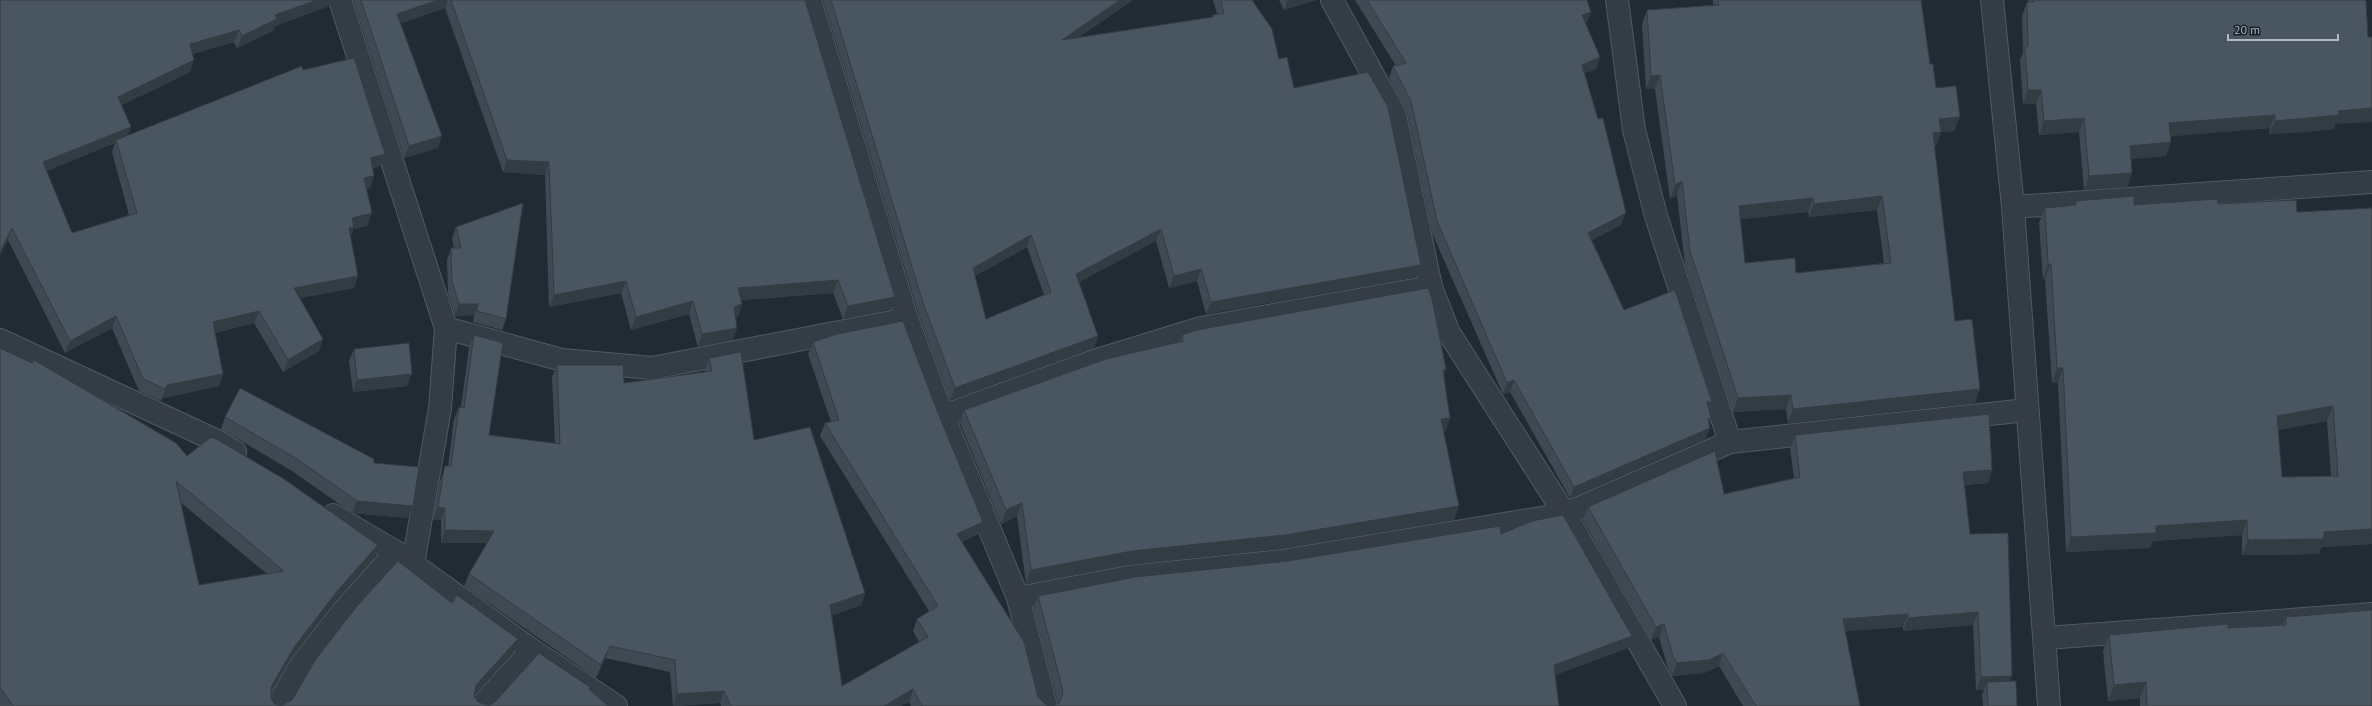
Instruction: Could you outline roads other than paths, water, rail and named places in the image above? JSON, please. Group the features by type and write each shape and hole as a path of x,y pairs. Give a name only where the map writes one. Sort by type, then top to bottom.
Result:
{"street":[{"path":"340,0 446,328 440,408 413,564"},
{"path":"810,0 907,319 943,416 1018,598 1046,706"},
{"path":"1332,0 1395,114 1431,287 1449,333 1565,514 1675,706"},
{"path":"1617,0 1635,138 1656,216 1730,442"},
{"path":"1992,0 2013,207 2027,410 2046,638 2049,706"},
{"path":"2013,207 2372,182"},
{"path":"943,416 1097,360 1201,328 1431,287"},
{"path":"446,328 562,360 652,368 907,319"},
{"path":"0,340 219,442 252,462"},
{"path":"1018,598 1129,577 1282,561 1565,514 1730,442 2027,410"},
{"path":"317,504 355,530 396,552 532,650 616,706"},
{"path":"277,706 301,665 343,611 396,552"},
{"path":"2046,638 2372,614"},
{"path":"481,706 532,650"}]}
